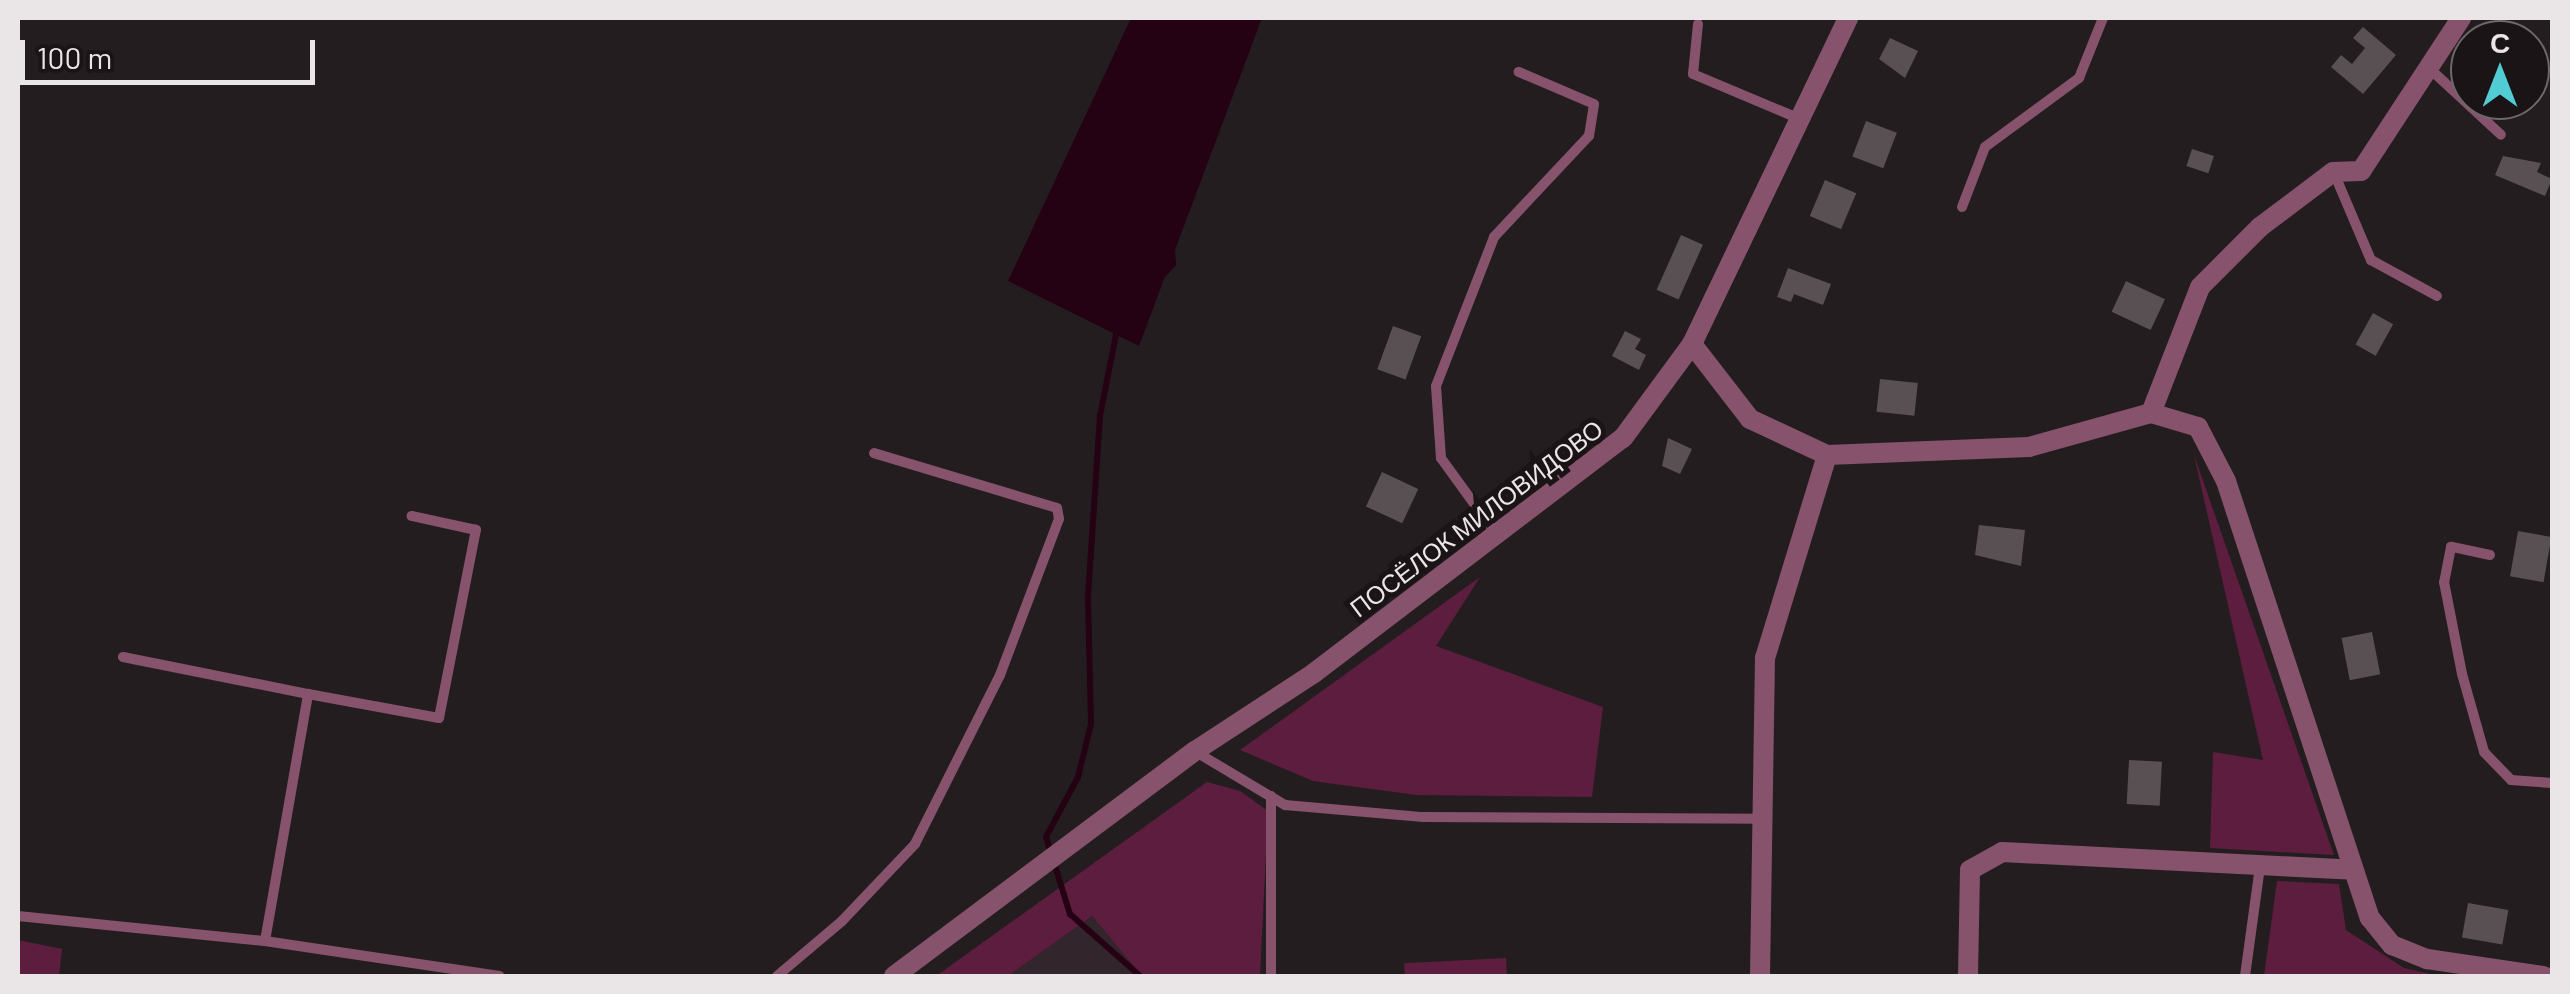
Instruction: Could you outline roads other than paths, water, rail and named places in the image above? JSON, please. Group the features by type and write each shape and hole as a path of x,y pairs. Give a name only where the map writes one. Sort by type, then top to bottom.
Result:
{"street":[{"name":"ПОСЁЛОК МИЛОВИДОВО","path":"894,976 1195,751 1314,673 1623,438 1692,344 1848,18"},
{"path":"2151,413 2200,286 2260,227 2334,172 2361,172 2460,18"},
{"path":"1692,344 1750,419 1826,455 2029,448 2151,413 2198,427 2226,481 2370,918 2392,945 2427,959 2531,976"},
{"path":"1760,976 1765,658 1826,455"},
{"path":"1968,976 1970,870 2002,852 2354,870"}],"lane":[{"path":"1962,208 1985,146 2079,78 2103,18"},
{"path":"1698,24 1693,74 1801,120"},
{"path":"2430,68 2501,136"},
{"path":"1496,534 1440,458 1436,386 1494,237 1589,136 1594,104 1519,72"},
{"path":"2334,172 2371,260 2437,296"},
{"path":"777,976 842,922 915,844 1000,675 1059,520 1056,508 874,453"},
{"path":"123,657 439,718 476,530 412,516"},
{"path":"2490,555 2451,547 2444,582 2462,674 2484,752 2511,780 2552,783"},
{"path":"265,941 308,694"},
{"path":"1195,751 1285,805 1422,817 1762,819"},
{"path":"1270,796 1272,976"},
{"path":"2245,976 2260,865"},
{"path":"18,916 265,941 499,976"}],"waterway":[{"path":"1164,274 1173,264 1172,250"},
{"path":"1117,330 1100,416 1088,599 1091,724 1078,777 1046,837 1070,914 1140,976"}]}
